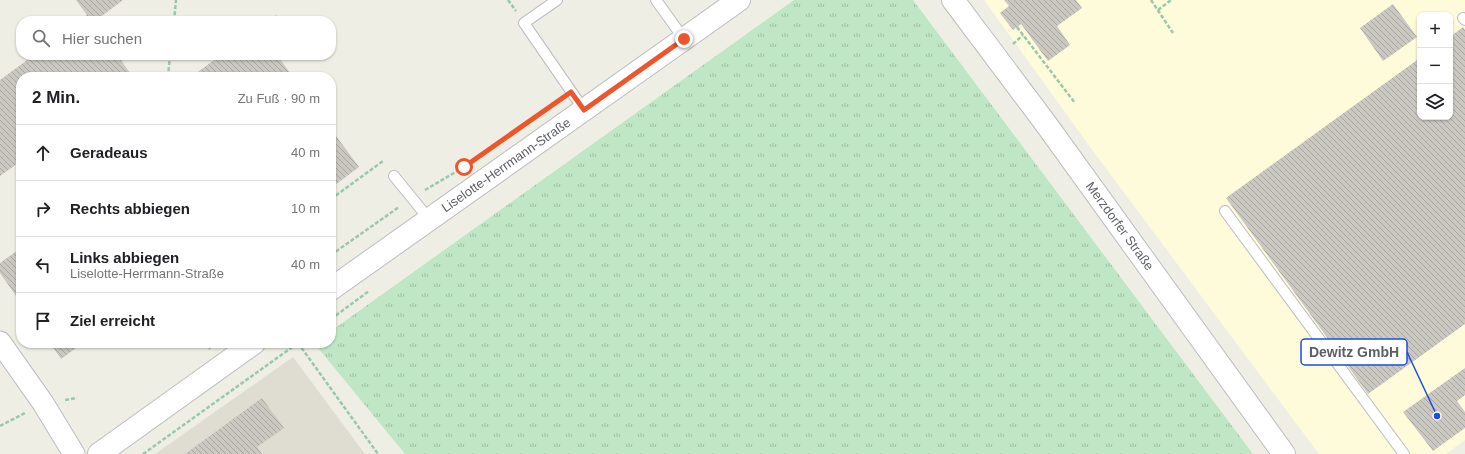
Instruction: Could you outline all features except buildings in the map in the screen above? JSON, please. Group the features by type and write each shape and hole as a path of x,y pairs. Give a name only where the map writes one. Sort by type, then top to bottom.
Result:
{"street":[{"name":"Liselotte-Herrmann-Straße","path":"336,285 739,0"},
{"name":"Merzdorfer Straße","path":"953,0 1046,124 1284,454"},
{"path":"0,342 43,403 74,454"},
{"path":"99,454 247,348"}],"lane":[{"path":"557,0 524,23 584,110"},
{"path":"656,0 684,39"},
{"path":"394,176 430,219"},
{"path":"1225,211 1404,454"}],"path":[{"path":"174,16 176,0"},
{"path":"1151,0 1172,33"},
{"path":"1158,10 1172,0"},
{"path":"1017,27 1075,103"},
{"path":"1007,48 1024,35"},
{"path":"168,72 170,60"},
{"path":"336,195 383,161"},
{"path":"336,251 412,198 464,167"},
{"path":"143,454 291,348"},
{"path":"302,348 378,454"}],"shaded area":[{"path":"984,0 1465,0 1465,440 1446,454 1319,454 1093,151"},
{"path":"293,357 365,454 155,454"}],"green space":[{"path":"794,0 913,0 1253,454 405,454 318,348 336,348 336,327"}],"place":[{"name":"Dewitz GmbH","path":"1437,416"}],"route":[{"path":"464,167 571,92 584,110 684,39"}]}
